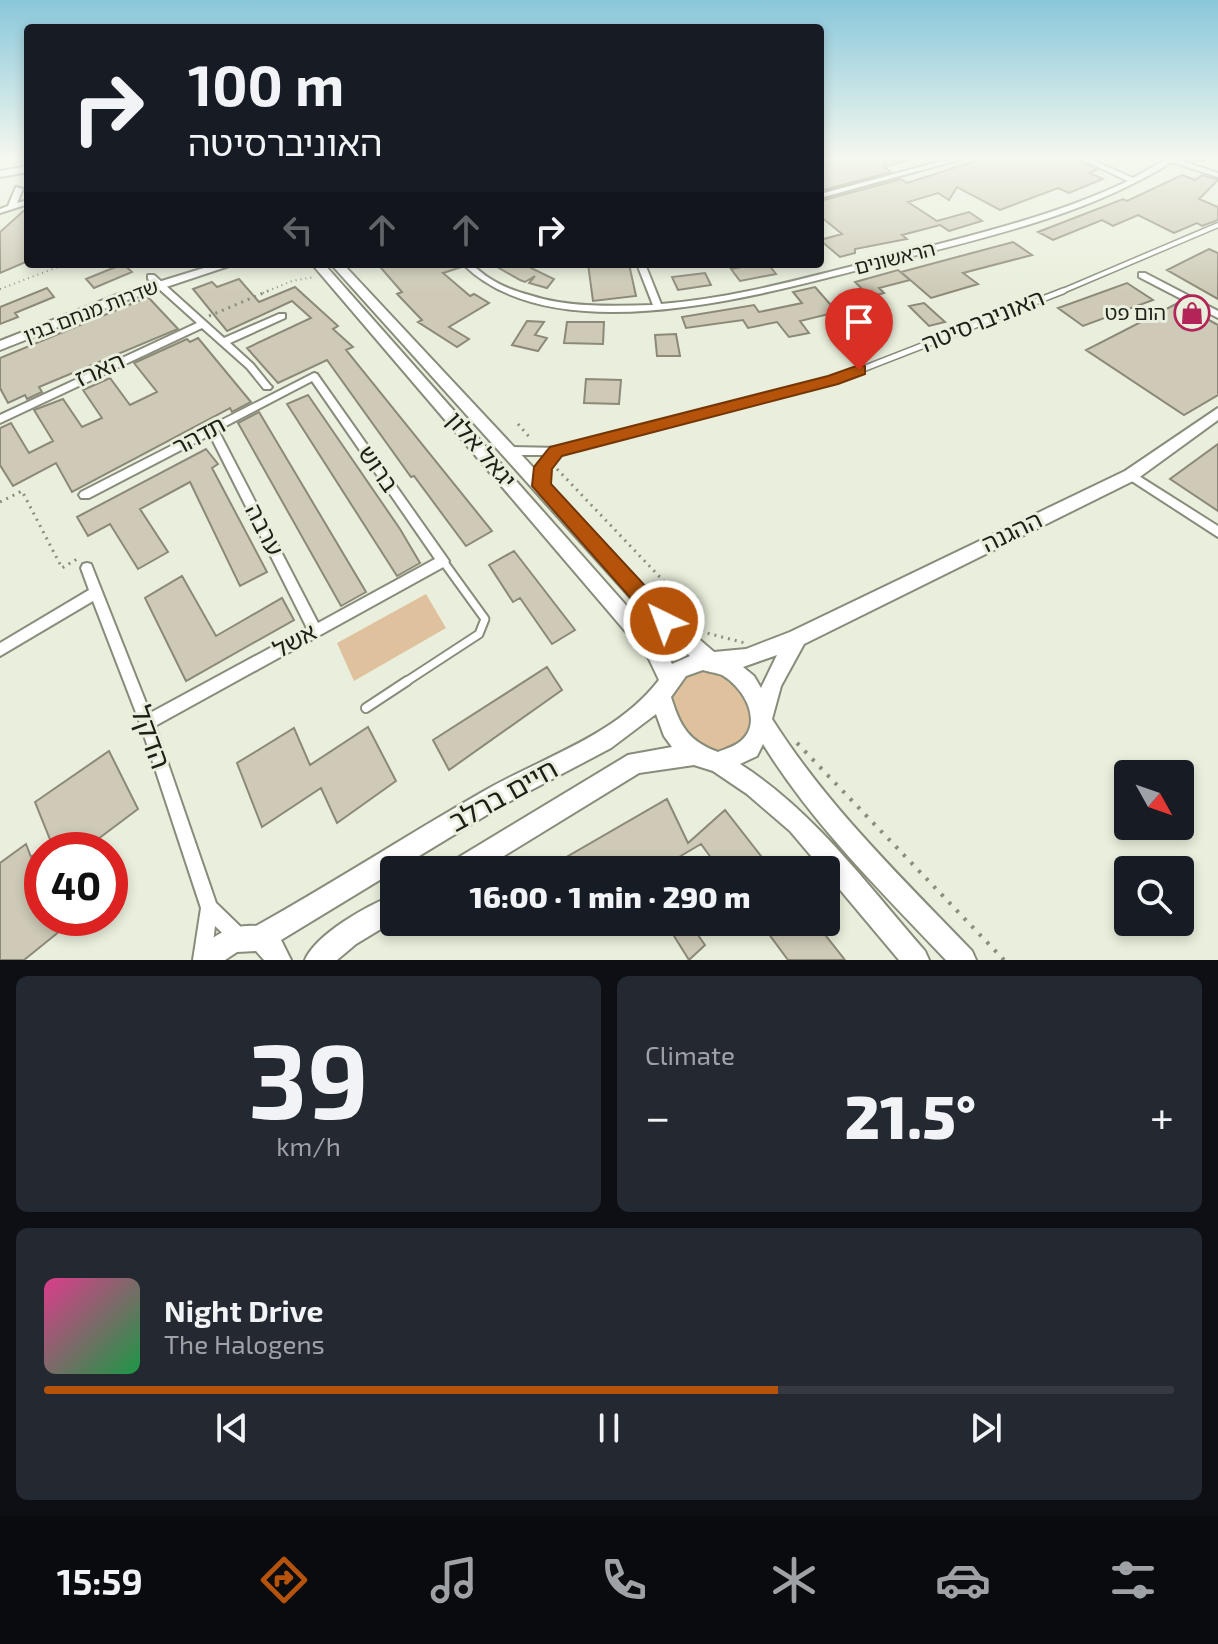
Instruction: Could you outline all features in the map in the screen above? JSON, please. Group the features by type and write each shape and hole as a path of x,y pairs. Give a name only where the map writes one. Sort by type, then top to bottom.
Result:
{"street":[{"path":"12,206 14,202"},
{"name":"הראשונים","path":"473,268 506,290 557,304 658,307 758,293 973,238 1075,202"},
{"path":"0,211 24,203"},
{"name":"שדרות מנחם בגין","path":"0,346 184,268"},
{"name":"שדרות מנחם בגין","path":"0,337 154,281 211,268"},
{"name":"יגאל אלון","path":"328,268 511,451 664,621 712,660"},
{"name":"יגאל אלון","path":"328,268 656,653 664,686"},
{"path":"643,268 658,307"},
{"path":"1142,275 1218,315"},
{"path":"154,281 223,342 267,387"},
{"path":"223,342 282,316"},
{"name":"הארז","path":"0,419 200,322"},
{"name":"תדהר","path":"85,495 314,376"},
{"name":"ברוש","path":"314,376 443,561"},
{"name":"ההגנה","path":"712,660 746,658 797,638 1131,475 1218,413"},
{"name":"ערבה","path":"212,429 315,630"},
{"name":"האוניברסיטה","path":"511,451 556,451"},
{"path":"542,486 543,467 556,451"},
{"path":"1131,475 1218,532"},
{"name":"אשל","path":"147,723 443,561"},
{"name":"הדקל","path":"87,568 147,723 209,908 204,960"},
{"path":"0,650 95,593"},
{"path":"719,763 740,758 751,749 764,719 772,683 797,638"},
{"path":"916,960 798,823 755,786 719,763 694,754 671,729 664,686 686,663 712,660 738,677 783,758 816,802 963,960"},
{"name":"חיים ברלב","path":"204,960 226,943 249,938 496,796 609,738 641,716 664,686"},
{"name":"חיים ברלב","path":"482,856 636,763 694,754"},
{"name":"הדקל","path":"209,908 249,938"},
{"path":"318,960 347,935 380,915"},
{"path":"249,938 274,950 278,960"}],"lane":[{"name":"האוניברסיטה","path":"556,451 832,381 1095,279 1218,225"},
{"path":"366,708 479,634 485,619 481,610 443,561"}],"path":[{"path":"0,289 55,268"},
{"path":"200,322 324,268"},
{"path":"518,424 541,453"},
{"path":"556,468 677,595 703,632 728,640 741,640"},
{"path":"0,502 22,491 62,568 82,557 87,568"},
{"path":"792,737 1004,960"}],"shaded area":[{"path":"426,594 446,628 354,681 337,643"},
{"path":"708,661 757,703 749,748 704,757 666,712 671,678"}],"building":[{"path":"824,202 909,202 937,221 969,212 982,221 949,231 940,225 902,235 907,239 855,249 855,253 840,257 824,243 824,239 842,234 824,219"},
{"path":"985,202 1022,202 1000,210"},
{"path":"1116,202 1206,202 1218,207 1218,220 1202,226 1197,223 1174,233 1138,215 1113,226 1102,220 1053,240 1038,232"},
{"path":"24,211 24,263 0,273 0,232"},
{"path":"1013,242 1032,255 963,273 978,284 931,298 901,272"},
{"path":"1209,249 1218,253 1218,299 1167,270"},
{"path":"113,268 128,268 132,272 94,288 86,279"},
{"path":"381,268 459,268 443,273 470,296 474,294 489,303 449,327 469,339 457,347 418,322 422,320 397,294 402,292"},
{"path":"499,268 531,268 554,279 547,288 529,283 535,276 525,282"},
{"path":"589,268 630,268 636,296 593,301"},
{"path":"771,268 776,274 740,281 731,269"},
{"path":"898,270 910,280 879,288 884,293 870,297 855,282"},
{"path":"705,273 711,285 678,290 672,277"},
{"path":"239,279 259,302 295,287 338,326 333,329 353,347 346,350 492,531 466,546 414,476 411,477 327,360 278,383 247,348 311,318 292,301 227,331 193,289 212,282 217,287"},
{"path":"1127,283 1153,300 1083,326 1058,308"},
{"path":"815,287 837,312 800,321 809,333 789,337 777,322 748,328 743,320 686,328 682,317 754,305 759,312 802,303 793,292"},
{"path":"47,288 54,297 15,313 18,317 0,324 0,307"},
{"path":"148,297 178,329 39,387 42,392 27,399 25,395 8,403 0,388 0,358"},
{"path":"924,303 945,322 929,326 909,306"},
{"path":"1178,303 1218,325 1218,395 1184,415 1086,350"},
{"path":"859,310 877,328 860,333 842,314"},
{"path":"527,321 544,322 535,335 547,338 538,351 512,345"},
{"path":"567,322 604,322 603,344 564,343"},
{"path":"676,334 680,356 657,356 655,335"},
{"path":"198,338 251,402 232,412 230,408 72,492 56,463 13,486 0,465 0,428 11,423 29,453 53,441 34,410 63,399 82,427 102,418 83,390 110,378 130,405 157,392 134,363 187,339 190,342"},
{"path":"586,379 621,380 619,404 584,403"},
{"path":"308,395 420,563 397,576 287,404"},
{"path":"259,412 366,592 341,606 238,423"},
{"path":"1218,444 1218,511 1170,479"},
{"path":"206,449 218,464 212,468 267,572 240,586 190,482 140,509 168,552 138,569 110,524 88,536 77,517"},
{"path":"514,551 575,630 552,644 520,598 513,602 489,565"},
{"path":"182,576 216,636 282,598 294,620 186,681 145,598"},
{"path":"547,667 562,690 449,770 433,740"},
{"path":"368,727 396,781 337,823 321,788 262,827 237,763 294,728 310,765"},
{"path":"109,751 138,809 107,832 47,832 35,802"},
{"path":"667,799 688,843 725,810 761,856 710,856 701,844 681,856 568,856"},
{"path":"24,845 24,936 54,936 24,960 0,960 0,863"},
{"path":"674,936 699,936 705,945 689,960"},
{"path":"770,936 826,936 845,960 788,960"}],"place":[{"name":"הום פט","path":"1192,313"}],"route":[{"path":"664,621 542,486 543,467 556,451 832,381 859,370"}]}
